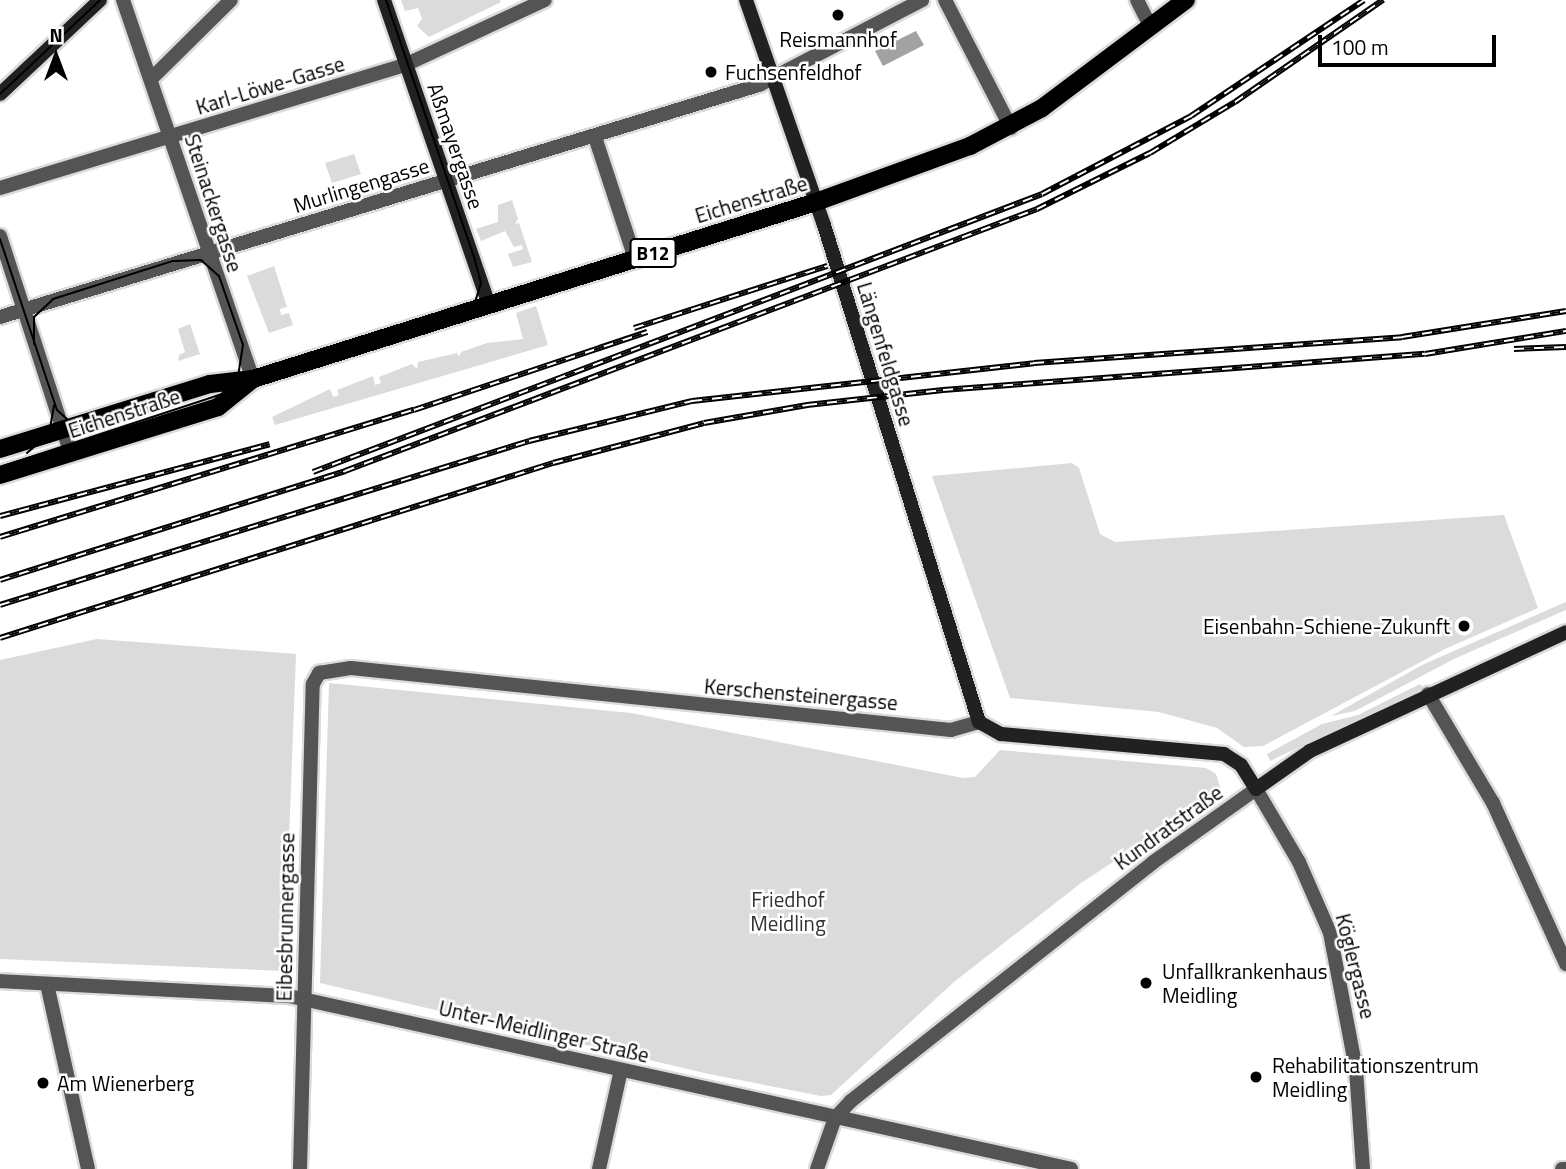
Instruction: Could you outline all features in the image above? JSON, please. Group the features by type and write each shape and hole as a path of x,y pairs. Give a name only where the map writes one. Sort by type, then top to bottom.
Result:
{"main road":[{"name":"Eichenstraße","path":"0,449 210,384 253,379 817,202 1011,128 1186,0"},
{"name":"Eichenstraße","path":"0,475 218,407 253,379"}],"street":[{"path":"0,94 100,0"},
{"name":"Steinackergasse","path":"122,0 171,138 207,253 253,379"},
{"path":"151,79 231,0"},
{"name":"Aßmayergasse","path":"384,0 489,305"},
{"name":"Karl-Löwe-Gasse","path":"0,188 405,65 545,0"},
{"name":"Längenfeldgasse","path":"746,0 817,202 979,722"},
{"name":"Murlingengasse","path":"0,317 596,137 773,78 922,0"},
{"path":"945,0 1011,128"},
{"path":"1137,0 1151,27"},
{"path":"596,137 635,259"},
{"path":"0,236 71,454"},
{"name":"Kundratstraße","path":"835,1118 1152,863 1310,751 1566,632"},
{"name":"Kerschensteinergasse","path":"323,670 351,668 951,730 979,722"},
{"name":"Eibesbrunnergasse","path":"300,1169 313,684 323,670"},
{"path":"1428,694 1488,794 1566,964"},
{"path":"979,722 1001,734 1224,754 1241,765 1256,789"},
{"name":"Köglergasse","path":"1256,789 1299,862 1330,933 1354,1058 1363,1169"},
{"name":"Unter-Meidlinger Straße","path":"0,981 303,999 1072,1169"},
{"path":"47,984 88,1169"},
{"path":"599,1169 621,1070"},
{"path":"817,1169 835,1118"}],"green space":[{"path":"401,0 501,2 429,37 417,26 422,19 418,8 405,11"},
{"path":"354,154 361,174 332,183 325,163"},
{"path":"512,200 518,219 515,224 519,223 532,262 513,267 508,254 523,249 522,245 514,247 505,231 481,241 476,229 498,222 498,205"},
{"path":"274,266 287,307 280,309 281,315 289,313 293,325 269,333 247,276"},
{"path":"536,306 548,345 275,425 272,417 330,389 333,397 339,395 337,390 373,376 375,385 381,383 379,377 412,364 417,369 418,362 457,353 459,357 461,352 487,343 523,339 516,313"},
{"path":"190,324 200,354 178,361 179,355 185,352 178,329"},
{"path":"1072,463 1079,468 1100,534 1115,542 1504,515 1538,608 1445,649 1263,746 1244,747 1217,728 1159,712 1010,698 932,476"},
{"path":"1566,602 1566,610 1456,658 1355,711 1331,716 1424,664"},
{"path":"97,639 296,654 284,971 0,959 0,660"},
{"name":"Friedhof Meidling","path":"329,683 631,713 963,778 975,777 1000,750 1206,768 1216,774 1221,791 1081,883 954,982 831,1095 821,1096 709,1074 320,983"},
{"path":"1420,684 1423,688 1270,761 1267,754 1322,724 1358,715"}],"shaded area":[{"path":"916,31 924,45 883,66 875,51"}],"tram line":[{"path":"0,94 100,0"},
{"path":"0,467 449,319 474,305 481,283 475,260 386,0"},
{"path":"0,239 57,410 77,428 97,430"},
{"path":"34,344 34,317 53,299 173,261 201,260 219,276 243,345 238,375 223,392"},
{"path":"27,453 49,434 54,405"}],"railway":[{"path":"313,472 1042,194 1191,116 1364,0"},
{"path":"0,580 345,471 1037,209 1150,153 1235,102 1383,0"},
{"path":"634,328 827,266"},
{"path":"0,605 529,441 692,401 1034,363 1402,337 1566,311"},
{"path":"0,638 553,463 704,423 807,405 943,390 1425,354 1566,331"},
{"path":"0,537 414,410 647,332"},
{"path":"1514,349 1566,347"},
{"path":"0,516 270,444"}],"place":[{"name":"Reismannhof","path":"838,15"},
{"name":"Fuchsenfeldhof","path":"711,72"},
{"name":"Eisenbahn-Schiene-Zukunft","path":"1464,626"},
{"name":"Unfallkrankenhaus Meidling","path":"1146,983"},
{"name":"Rehabilitationszentrum Meidling","path":"1256,1077"},
{"name":"Am Wienerberg","path":"43,1083"}]}
